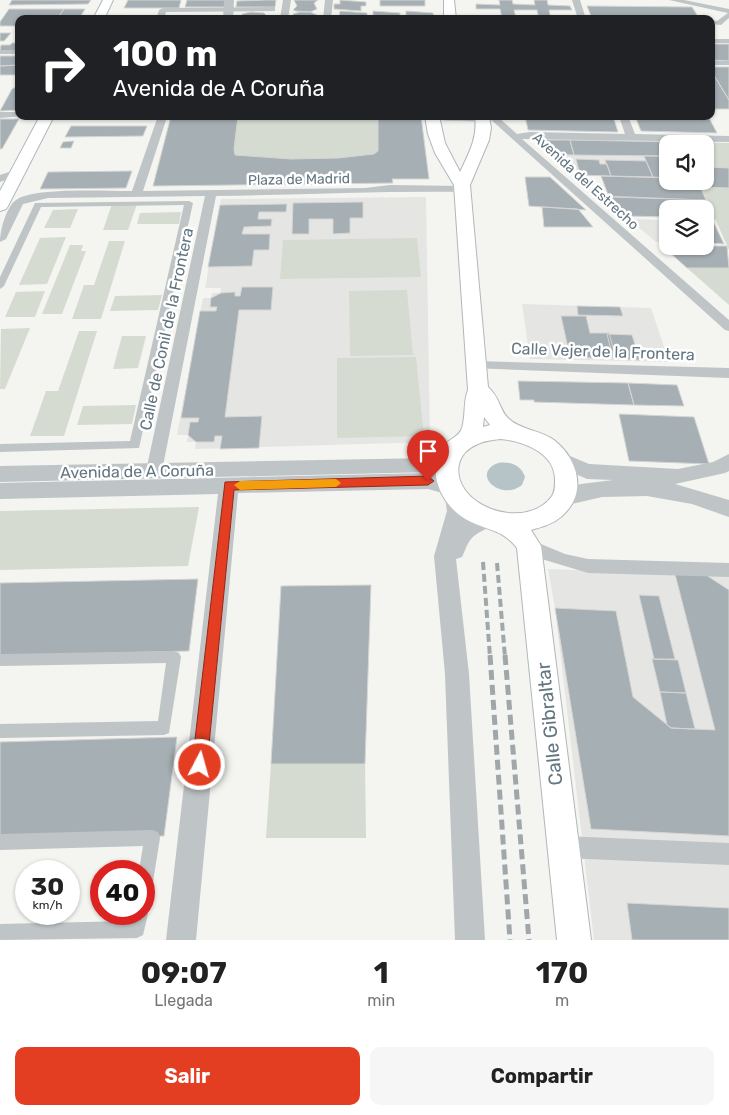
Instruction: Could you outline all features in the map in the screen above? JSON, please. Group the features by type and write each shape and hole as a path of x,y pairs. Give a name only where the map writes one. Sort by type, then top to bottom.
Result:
{"main road":[{"path":"100,15 108,0"},
{"path":"448,0 450,15"},
{"path":"3,200 45,120"},
{"path":"433,120 435,138 462,187"},
{"path":"483,120 484,128 477,152 462,187 478,390 473,400 473,429 458,447 445,470 452,492 464,506 513,528 529,546"},
{"path":"443,151 460,154 477,152"},
{"path":"478,390 489,400 494,416 502,425 513,432 537,440 548,447 558,458 567,474 568,485 563,498 552,512 542,518 529,522 494,521"},
{"path":"458,447 487,432 513,432"},
{"name":"Calle Gibraltar","path":"529,546 574,940"}],"street":[{"path":"179,9 184,0"},
{"path":"178,15 179,11 272,8 276,7 276,0"},
{"path":"285,15 287,0"},
{"path":"327,15 329,0"},
{"path":"576,0 581,15"},
{"path":"673,0 698,9 729,11"},
{"path":"271,15 272,8"},
{"path":"161,15 163,10 228,10"},
{"path":"715,23 718,23 729,15"},
{"path":"716,41 729,41"},
{"path":"0,52 15,52"},
{"path":"715,63 729,63"},
{"path":"0,115 15,115"},
{"path":"136,194 161,120"},
{"name":"Avenida del Estrecho","path":"496,120 729,327"},
{"path":"625,120 631,137"},
{"path":"516,138 530,135 729,139"},
{"path":"0,178 18,172"},
{"name":"Plaza de Madrid","path":"3,200 48,195 211,194 462,187"},
{"name":"Calle de Conil de la Frontera","path":"154,471 211,194"},
{"name":"Plaza de Madrid","path":"0,239 22,199 48,195"},
{"path":"0,286 38,205 189,203 135,445 0,448"},
{"name":"Calle Vejer de la Frontera","path":"476,365 729,373"},
{"name":"Avenida de A Coruña","path":"0,474 433,465 458,447"},
{"path":"558,458 587,470 678,477 718,468 729,461"},
{"name":"Avenida de A Coruña","path":"0,491 428,481 452,492"},
{"path":"181,940 229,486"},
{"path":"563,498 577,493 621,488 682,492 710,499 729,509"},
{"path":"452,492 457,511 446,543 444,556 457,674 470,940"},
{"path":"446,566 463,531 474,524 494,521"},
{"path":"529,546 572,564 588,566 729,570"},
{"path":"0,660 174,657 164,728 0,730"},
{"path":"0,842 152,838 148,860"},
{"path":"563,847 729,854"},
{"path":"0,933 137,929 138,925"}],"shaded area":[{"path":"170,120 422,120 429,179 393,179 393,183 153,186"},
{"path":"539,140 570,140 574,155 644,156 653,177 573,175 537,143"},
{"path":"714,143 729,143 729,168 714,167"},
{"path":"714,187 729,188 729,250 714,216 714,200 707,200 702,190 714,190"},
{"path":"426,197 430,442 195,449 196,442 187,442 188,435 177,435 203,298 211,298 212,293 220,293 221,288 205,288 221,199"},
{"path":"112,204 137,204 128,230 103,230"},
{"path":"78,209 70,228 44,228 53,210"},
{"path":"181,212 179,224 137,224 140,213"},
{"path":"629,219 659,220 659,242 656,242"},
{"path":"66,237 47,284 19,285 40,238"},
{"path":"417,238 421,277 280,279 283,240"},
{"path":"109,241 125,241 101,319 72,319 84,285 94,285"},
{"path":"70,245 83,245 81,251 86,251 62,314 42,314"},
{"path":"687,268 729,268 729,305"},
{"path":"407,290 413,355 350,356 349,291"},
{"path":"45,291 35,317 5,317 16,292"},
{"path":"162,295 158,310 110,311 115,296"},
{"path":"522,304 651,308 669,362 530,359"},
{"path":"30,328 5,389 0,389 1,329"},
{"path":"79,331 97,331 64,436 30,436 46,391 58,391"},
{"path":"122,336 146,336 138,368 113,369"},
{"path":"416,357 424,436 337,438 337,358"},
{"path":"136,405 132,424 77,425 83,406"},
{"path":"498,463 511,463 521,469 525,477 522,485 514,489 505,490 492,484 488,479 487,473 490,468"},
{"path":"199,507 188,566 0,570 0,511"},
{"path":"548,569 729,576 729,940 594,940 555,608"},
{"path":"271,764 365,764 366,838 266,838"}],"building":[{"path":"12,0 91,0 88,4 9,5"},
{"path":"128,0 181,0 179,8 124,8"},
{"path":"187,0 226,0 224,7 185,7"},
{"path":"276,0 275,7 236,7 237,1"},
{"path":"294,0 318,0 314,3 317,9 310,12 293,10 297,6"},
{"path":"340,0 366,2 366,6 361,6 361,11 334,9 334,4 340,4"},
{"path":"380,0 425,0 425,6 380,6"},
{"path":"499,0 512,0 513,4 535,5 534,0 547,0 548,5 570,6 572,10 549,10 550,15 538,15 537,10 514,10 515,15 501,15 500,9 476,9 476,4 500,5"},
{"path":"587,6 692,7 697,15 591,15"},
{"path":"9,9 64,9 60,15 15,15 15,26 0,26 0,22"},
{"path":"64,9 85,9 81,15 60,15"},
{"path":"340,11 367,13 367,15 339,15"},
{"path":"373,11 400,13 400,15 373,15"},
{"path":"406,11 433,13 433,15 406,15"},
{"path":"251,12 264,13 266,15 242,15"},
{"path":"310,12 317,15 294,15"},
{"path":"0,33 11,33 4,41 0,41"},
{"path":"15,43 15,51 0,51 1,45"},
{"path":"715,44 729,44 729,61 715,60"},
{"path":"0,56 15,56 15,65 0,66"},
{"path":"15,65 15,75 0,75 0,66"},
{"path":"715,67 729,67 729,100 715,77"},
{"path":"715,77 729,100 729,109 715,109"},
{"path":"15,88 15,110 0,111 12,89"},
{"path":"0,119 18,120 2,149 0,149"},
{"path":"170,120 238,120 235,155 291,159 339,158 374,154 378,151 378,120 422,120 429,179 392,179 393,183 153,186"},
{"path":"526,120 614,120 618,132 528,130"},
{"path":"637,120 710,120 717,133 641,131"},
{"path":"71,126 147,126 143,136 65,137"},
{"path":"543,140 570,140 574,155 546,154"},
{"path":"570,140 659,142 659,156 574,155"},
{"path":"74,141 71,148 60,148 63,142"},
{"path":"644,156 659,156 659,177 653,177"},
{"path":"576,159 599,160 600,164 607,164 611,176 580,175"},
{"path":"605,160 646,161 653,177 611,176"},
{"path":"714,167 729,168 729,188 714,187"},
{"path":"132,171 126,188 40,189 48,172"},
{"path":"601,176 659,178 659,190 702,190 706,200 609,197"},
{"path":"525,177 550,177 586,210 529,206"},
{"path":"603,196 706,200 659,200 659,217 628,216"},
{"path":"363,202 363,218 350,218 350,233 333,234 333,219 309,219 309,234 292,234 293,203"},
{"path":"287,204 286,212 259,212 258,219 272,219 271,226 244,227 242,234 270,234 269,250 254,250 252,266 208,267 220,205"},
{"path":"542,207 578,209 593,227 544,227"},
{"path":"714,223 724,244 714,243"},
{"path":"714,246 727,246 729,268 687,268 672,255 714,255"},
{"path":"242,287 273,287 271,310 239,310 225,417 262,416 259,448 220,449 222,436 215,436 214,442 196,442 188,435 190,422 198,422 199,418 181,418 200,311 216,311 217,307 210,307 211,298 221,293 235,292 235,296 240,296"},
{"path":"577,306 620,307 623,316 578,315"},
{"path":"561,316 586,316 590,333 609,333 615,355 595,355 596,358 570,357"},
{"path":"607,334 632,335 640,360 613,359"},
{"path":"518,381 628,383 634,405 520,400"},
{"path":"628,383 677,385 684,406 634,405"},
{"path":"619,414 694,417 709,464 629,461"},
{"path":"675,574 706,575 729,590 729,836 591,829 555,608 616,611 633,697 671,728 715,730"},
{"path":"198,579 189,651 0,656 0,583"},
{"path":"371,585 365,764 271,764 281,586"},
{"path":"639,595 659,596 675,659 654,659"},
{"path":"652,659 678,660 686,693 660,692"},
{"path":"660,692 686,693 695,729 671,728 667,725"},
{"path":"177,737 164,836 0,841 0,742"},
{"path":"627,903 729,908 729,940 632,940"}],"railway":[{"path":"483,562 490,657"},
{"path":"497,563 505,657"},
{"path":"490,655 510,940"},
{"path":"505,655 529,940"}],"slow traffic":[{"path":"240,485 336,483"}],"route":[{"path":"200,765 229,486 428,481"}]}
